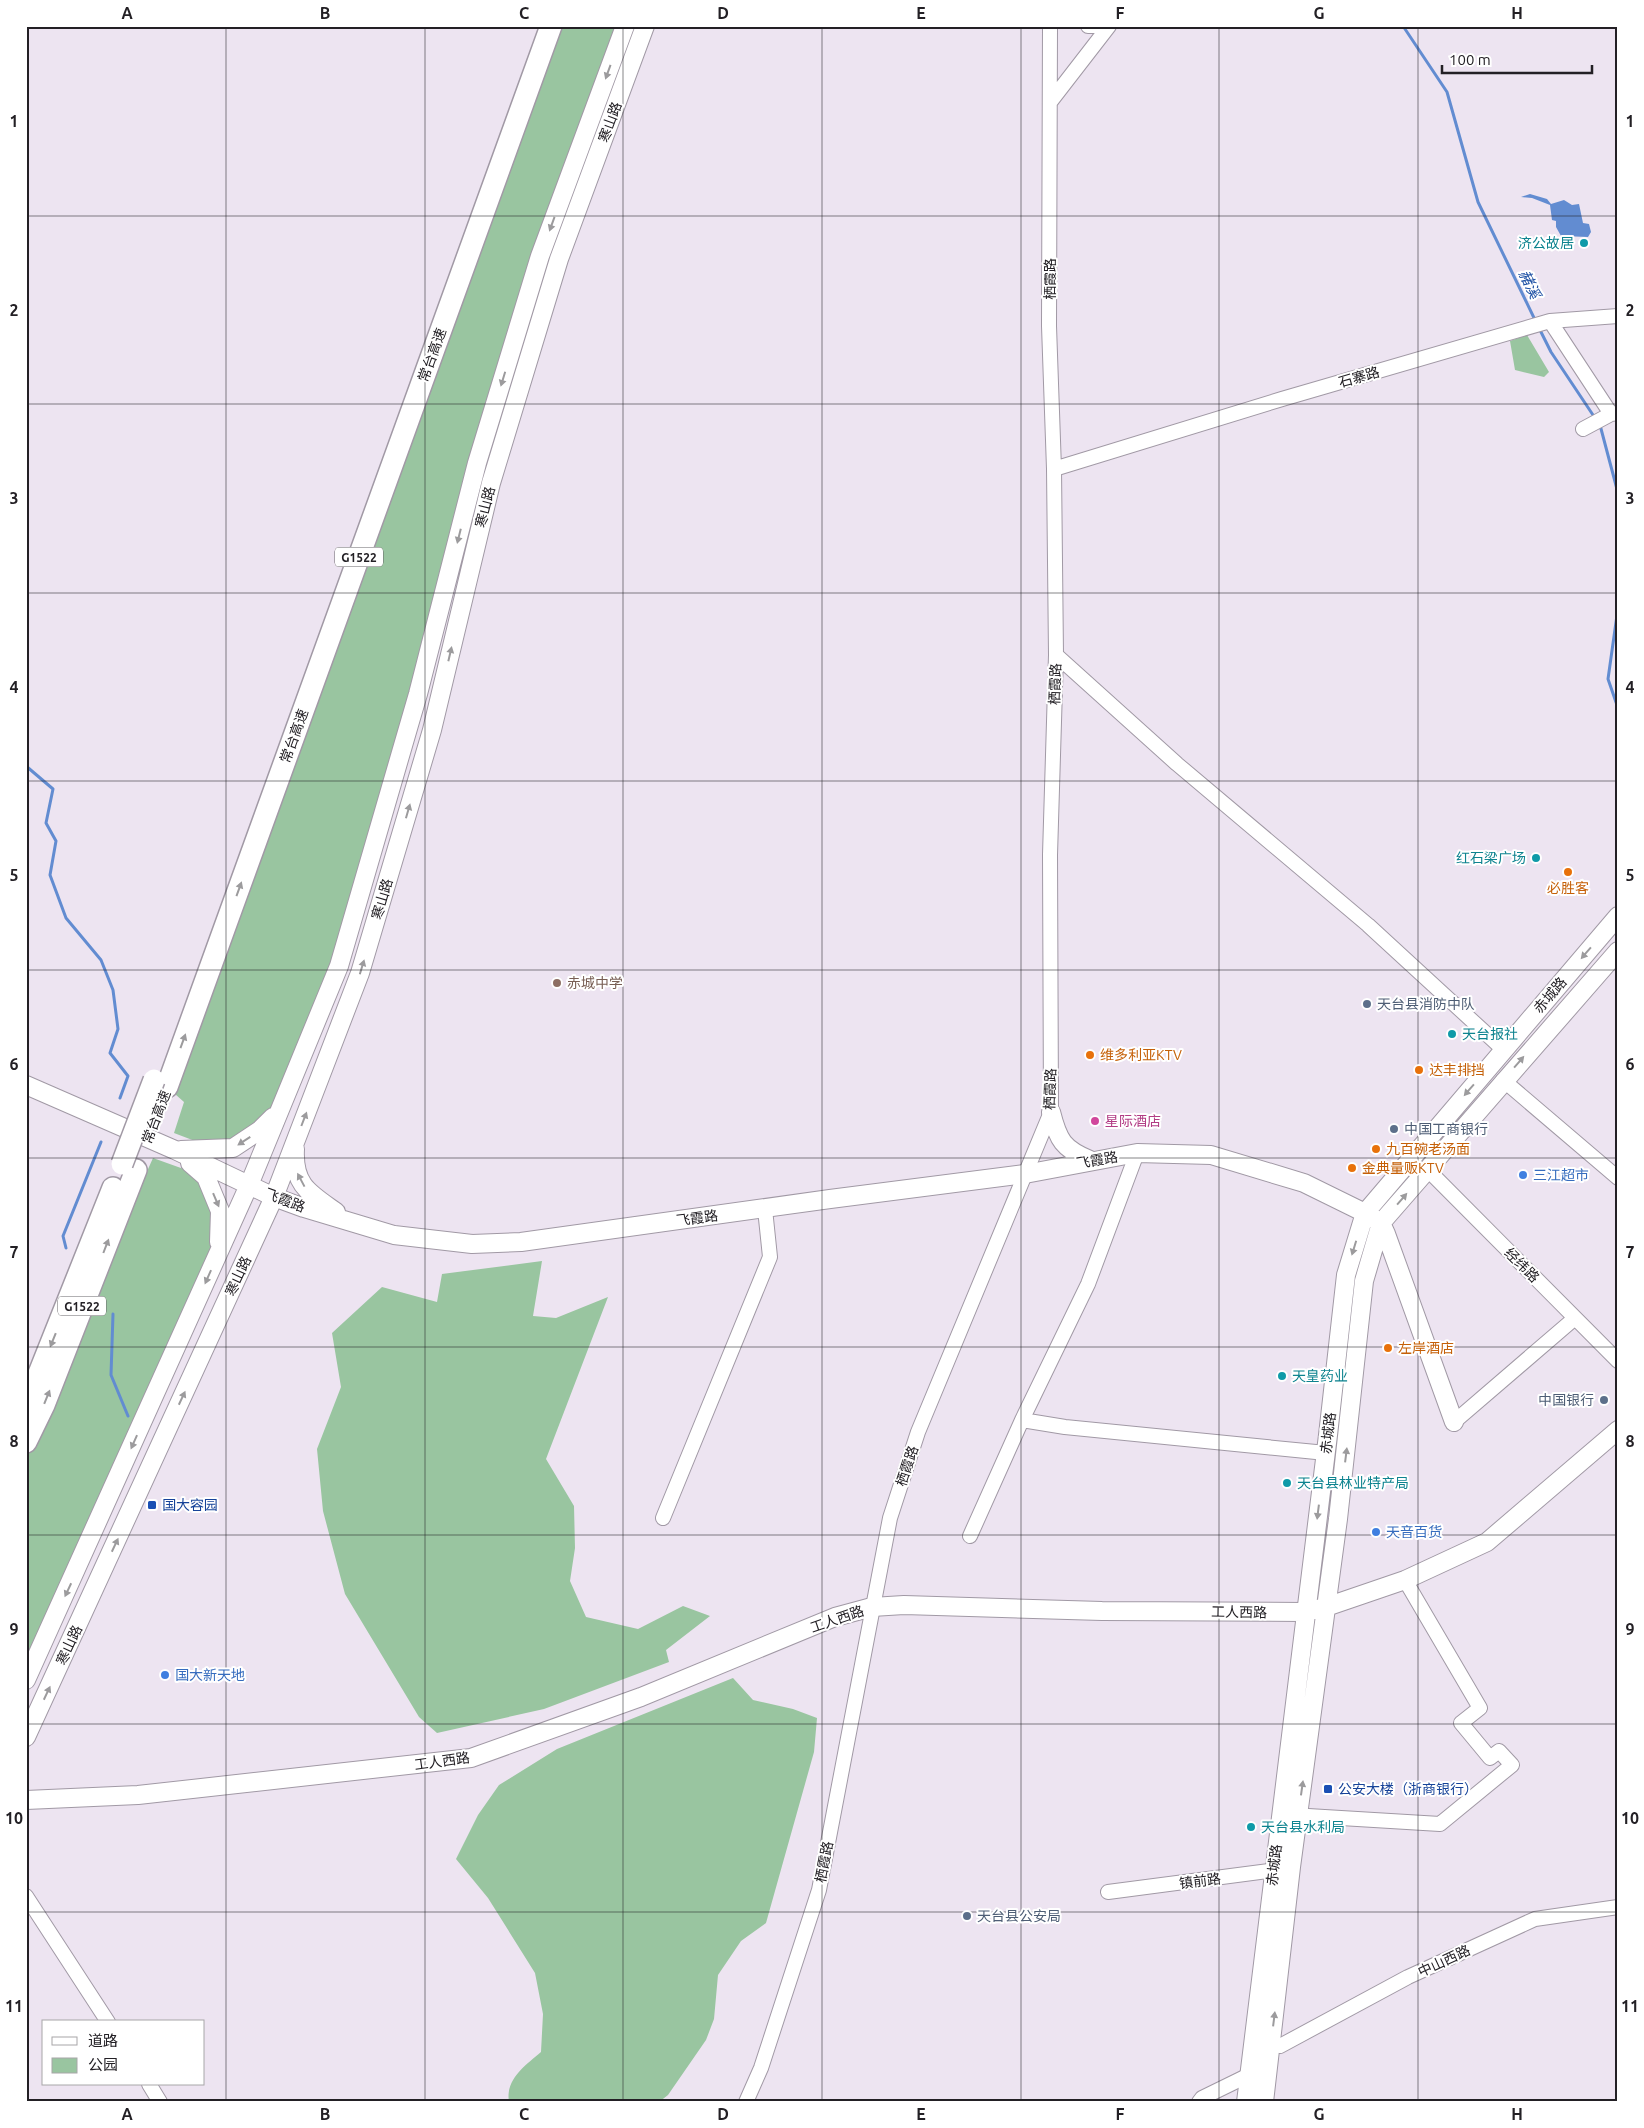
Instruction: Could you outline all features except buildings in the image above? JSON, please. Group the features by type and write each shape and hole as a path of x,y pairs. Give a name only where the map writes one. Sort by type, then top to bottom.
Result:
{"highway":[{"name":"常台高速","path":"160,1084 537,26"},
{"name":"常台高速","path":"26,1442 47,1396 129,1167 551,26"},
{"name":"常台高速","path":"26,1406 129,1167"}],"main road":[{"name":"寒山路","path":"26,1680 249,1185 338,966 418,694 477,463 531,284 625,26"},
{"name":"寒山路","path":"26,1737 274,1197 363,964 432,730 490,483 559,259 645,26"},
{"name":"赤城路","path":"1246,2102 1334,1388 1346,1275 1365,1213 1618,916"},
{"name":"赤城路","path":"1264,2102 1291,1868 1338,1519 1364,1281 1381,1223 1618,951"},
{"path":"1549,996 1566,1010"},
{"name":"飞霞路","path":"26,1085 175,1150 274,1197 304,1208 394,1235 472,1244 521,1242 1025,1174 1090,1160 1137,1153 1211,1155 1304,1183 1381,1223"},
{"path":"175,1150 233,1148 260,1130 281,1109"},
{"path":"1051,1112 1057,1134 1072,1153 1090,1160"},
{"path":"295,1144 294,1162 299,1180 317,1199 351,1222"},
{"path":"175,1150 206,1177 220,1211 219,1251"},
{"path":"260,1227 274,1214 304,1208"},
{"path":"1381,1223 1454,1422"},
{"path":"1334,1388 1353,1391"},
{"name":"工人西路","path":"26,1800 138,1795 470,1758 641,1697 835,1617 872,1607 904,1605 1102,1611 1305,1612 1326,1607 1405,1580 1487,1542 1618,1430"}],"street":[{"name":"栖霞路","path":"746,2102 761,2068 819,1890 890,1518 918,1432 1051,1112 1050,855 1056,655 1054,469 1049,326 1050,26"},
{"path":"1088,26 1096,26"},
{"path":"1051,101 1109,26"},
{"name":"石寨路","path":"1054,469 1290,397 1550,321 1618,316"},
{"path":"1550,321 1614,413 1583,429"},
{"path":"1056,655 1177,764 1368,925 1504,1050"},
{"path":"1504,1080 1618,1178"},
{"path":"970,1536 1022,1420 1088,1284 1137,1153"},
{"name":"经纬路","path":"1427,1169 1618,1361"},
{"path":"663,1518 770,1257 765,1209"},
{"path":"1454,1422 1575,1318"},
{"path":"1022,1420 1065,1427 1326,1453"},
{"path":"1308,1816 1440,1824 1512,1765 1499,1751 1490,1758 1461,1723 1480,1708 1405,1580"},
{"name":"镇前路","path":"1108,1892 1291,1868"},
{"path":"26,1896 107,2020"},
{"name":"中山西路","path":"1280,2046 1408,1977 1535,1919 1618,1907"},
{"path":"1199,2102 1202,2098 1249,2075"},
{"path":"149,2086 160,2102"}],"green space":[{"path":"551,26 625,26 540,256 379,831 281,1109 233,1148 195,1141 174,1133 184,1102 167,1087"},
{"path":"1527,335 1549,372 1544,377 1515,370 1510,341"},
{"path":"153,1158 206,1177 219,1251 26,1680 26,1442"},
{"path":"542,1261 533,1316 556,1318 608,1297 546,1459 574,1506 575,1548 570,1581 586,1617 638,1629 683,1606 710,1616 666,1650 669,1662 544,1709 437,1733 419,1717 345,1594 323,1511 317,1449 341,1387 332,1333 382,1287 437,1302 442,1274"},
{"path":"733,1678 753,1700 793,1709 817,1718 814,1752 766,1923 741,1941 718,1975 714,2019 706,2040 668,2095 659,2102 509,2102 510,2086 513,2080 523,2067 541,2052 543,2014 535,1973 488,1898 456,1859 478,1815 499,1785 557,1749"}],"water":[{"path":"1530,194 1547,199 1551,204 1564,200 1572,205 1579,204 1583,223 1589,224 1591,232 1588,237 1561,236 1556,227 1556,221 1552,220 1550,205 1532,198 1521,197"}],"waterway":[{"name":"赭溪","path":"1403,26 1447,92 1478,202 1536,322"},
{"name":"赭溪","path":"1539,328 1551,352 1595,418"},
{"name":"赭溪","path":"1600,425 1618,493"},
{"name":"赭溪","path":"1618,608 1608,679 1618,708"},
{"path":"26,766 53,789 46,823 56,841 50,875 66,918 101,960 113,990 118,1029 110,1053 128,1076 120,1098"},
{"path":"66,1248 63,1236 101,1142"},
{"path":"113,1314 111,1375 128,1416"}],"place":[{"name":"济公故居","path":"1584,243"},
{"name":"红石梁广场","path":"1536,858"},
{"name":"必胜客","path":"1568,872"},
{"name":"赤城中学","path":"557,983"},
{"name":"天台县消防中队","path":"1367,1004"},
{"name":"天台报社","path":"1452,1034"},
{"name":"维多利亚KTV","path":"1090,1055"},
{"name":"达丰排挡","path":"1419,1070"},
{"name":"星际酒店","path":"1095,1121"},
{"name":"中国工商银行","path":"1394,1129"},
{"name":"九百碗老汤面","path":"1376,1149"},
{"name":"金典量贩KTV","path":"1352,1168"},
{"name":"三江超市","path":"1523,1175"},
{"name":"左岸酒店","path":"1388,1348"},
{"name":"天皇药业","path":"1282,1376"},
{"name":"中国银行","path":"1604,1400"},
{"name":"天台县林业特产局","path":"1287,1483"},
{"name":"国大容园","path":"152,1505"},
{"name":"天音百货","path":"1376,1532"},
{"name":"国大新天地","path":"165,1675"},
{"name":"公安大楼（浙商银行）","path":"1328,1789"},
{"name":"天台县水利局","path":"1251,1827"},
{"name":"天台县公安局","path":"967,1916"}]}
